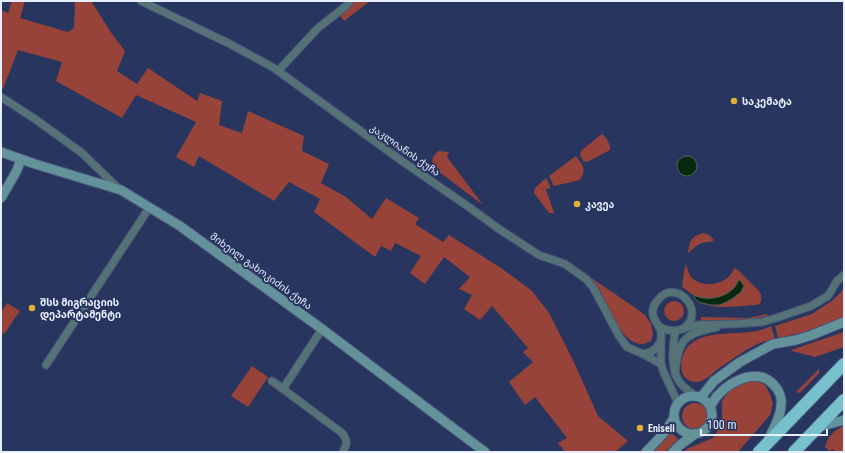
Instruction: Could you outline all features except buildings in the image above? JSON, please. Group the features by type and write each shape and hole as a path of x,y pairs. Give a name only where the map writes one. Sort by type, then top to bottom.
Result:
{"highway":[{"path":"762,449 844,364"},
{"path":"794,452 844,400"}],"main road":[{"name":"მიხეილ გახოკიძის ქუჩა","path":"1,152 21,160 120,190 180,226 322,329 485,452"},
{"path":"1,198 21,160"},
{"path":"698,396 714,381 740,362 774,344 812,335 844,322"},
{"path":"711,405 724,389 741,379 755,375 765,378 772,383 778,389 781,404 779,416 762,449"},
{"path":"646,452 664,433 674,418 675,409 682,398 688,396 698,396 707,400 713,411 711,424 707,429 695,434 689,434 683,431 678,427 674,418"},
{"path":"818,428 844,420"},
{"path":"673,452 695,434"}],"street":[{"name":"კაკლიანის ქუჩა","path":"141,1 230,44 278,71 499,229 539,255 565,264 593,287 627,347 643,354"},
{"path":"278,71 318,28 346,6 350,1"},
{"path":"1,97 35,119 82,154 120,190"},
{"path":"46,365 150,208"},
{"path":"660,328 668,331 678,330 699,324 762,322 811,306 828,296 837,281 844,275"},
{"path":"678,330 686,326 690,321 692,309 687,299 683,295 678,293 665,294 656,302 653,311 655,320 661,331 661,364 678,403"},
{"path":"675,374 676,358 682,343 687,337 700,331 734,324"},
{"path":"283,389 322,329"},
{"path":"678,330 673,363 675,374 681,384 698,396"},
{"path":"643,354 654,350 661,340"},
{"path":"643,354 661,364"},
{"path":"272,381 342,434 346,439 346,446 343,452"}],"shaded area":[{"path":"12,1 25,1 20,18 68,32 74,28 75,1 91,1 125,51 117,71 137,84 148,68 197,101 200,93 222,101 219,125 242,133 248,111 304,136 302,151 329,164 321,183 346,197 372,219 386,198 419,218 415,224 443,242 449,235 504,270 532,291 549,313 573,360 598,416 628,441 615,452 565,452 558,443 567,438 535,397 525,405 509,382 533,362 523,352 528,348 492,306 480,320 464,309 472,295 459,289 470,277 444,257 425,284 410,273 421,256 395,243 391,251 381,246 375,257 314,212 320,199 289,182 274,201 199,156 194,167 176,157 196,122 136,95 122,118 56,81 62,62 18,50 3,89 1,88 1,10 8,13"},
{"path":"354,1 370,1 344,21 339,14 350,7"},
{"path":"602,134 608,141 610,150 587,162 583,161 580,154 582,150"},
{"path":"439,151 449,152 447,157 483,205 434,168 433,158"},
{"path":"576,156 581,162 584,170 580,180 554,186 549,176"},
{"path":"687,156 694,159 697,166 694,173 687,176 680,173 677,166 680,159"},
{"path":"546,178 551,188 546,189 554,213 549,213 534,193 535,188"},
{"path":"704,233 709,235 714,240 699,244 689,253 689,248 694,237"},
{"path":"686,264 693,279 700,283 706,284 723,281 732,273 734,268 738,270 759,291 761,295 761,302 756,305 719,307 698,302 711,305 741,292 739,279 737,285 733,289 722,296 709,299 697,297 682,287"},
{"path":"587,275 645,315 651,324 653,334 651,341 642,344 634,342 627,337 616,322 599,289"},
{"path":"739,279 744,286 741,292 732,299 720,305 711,305 698,302 695,298 694,295 714,298 727,294 736,285"},
{"path":"844,289 844,317 811,329 778,338 775,326 812,314 833,300"},
{"path":"674,301 681,304 684,311 681,318 674,321 667,318 664,311 667,304"},
{"path":"7,303 20,311 4,334 1,332 1,312"},
{"path":"767,314 767,316 749,320 701,321 701,317 748,318"},
{"path":"771,326 775,339 762,342 749,348 701,381 693,382 684,376 681,366 683,355 690,345 697,340 716,334 757,331"},
{"path":"844,332 844,347 815,357 791,350"},
{"path":"252,366 268,377 248,407 231,396"},
{"path":"819,369 819,373 800,393 796,392"},
{"path":"754,381 765,385 773,403 770,415 738,452 682,452 713,438 722,421 722,401 729,391 745,382"},
{"path":"695,403 704,407 708,416 704,425 695,429 686,425 682,416 686,407"},
{"path":"844,426 844,452 836,452 832,449 830,451 825,447 828,440 837,429"},
{"path":"670,432 678,439 665,452 654,452"}],"place":[{"name":"საკემატა","path":"734,101"},
{"name":"კავეა","path":"577,204"},
{"name":"შსს მიგრაციის დეპარტამენტი","path":"32,308"},
{"name":"Eniseli","path":"640,428"}]}
